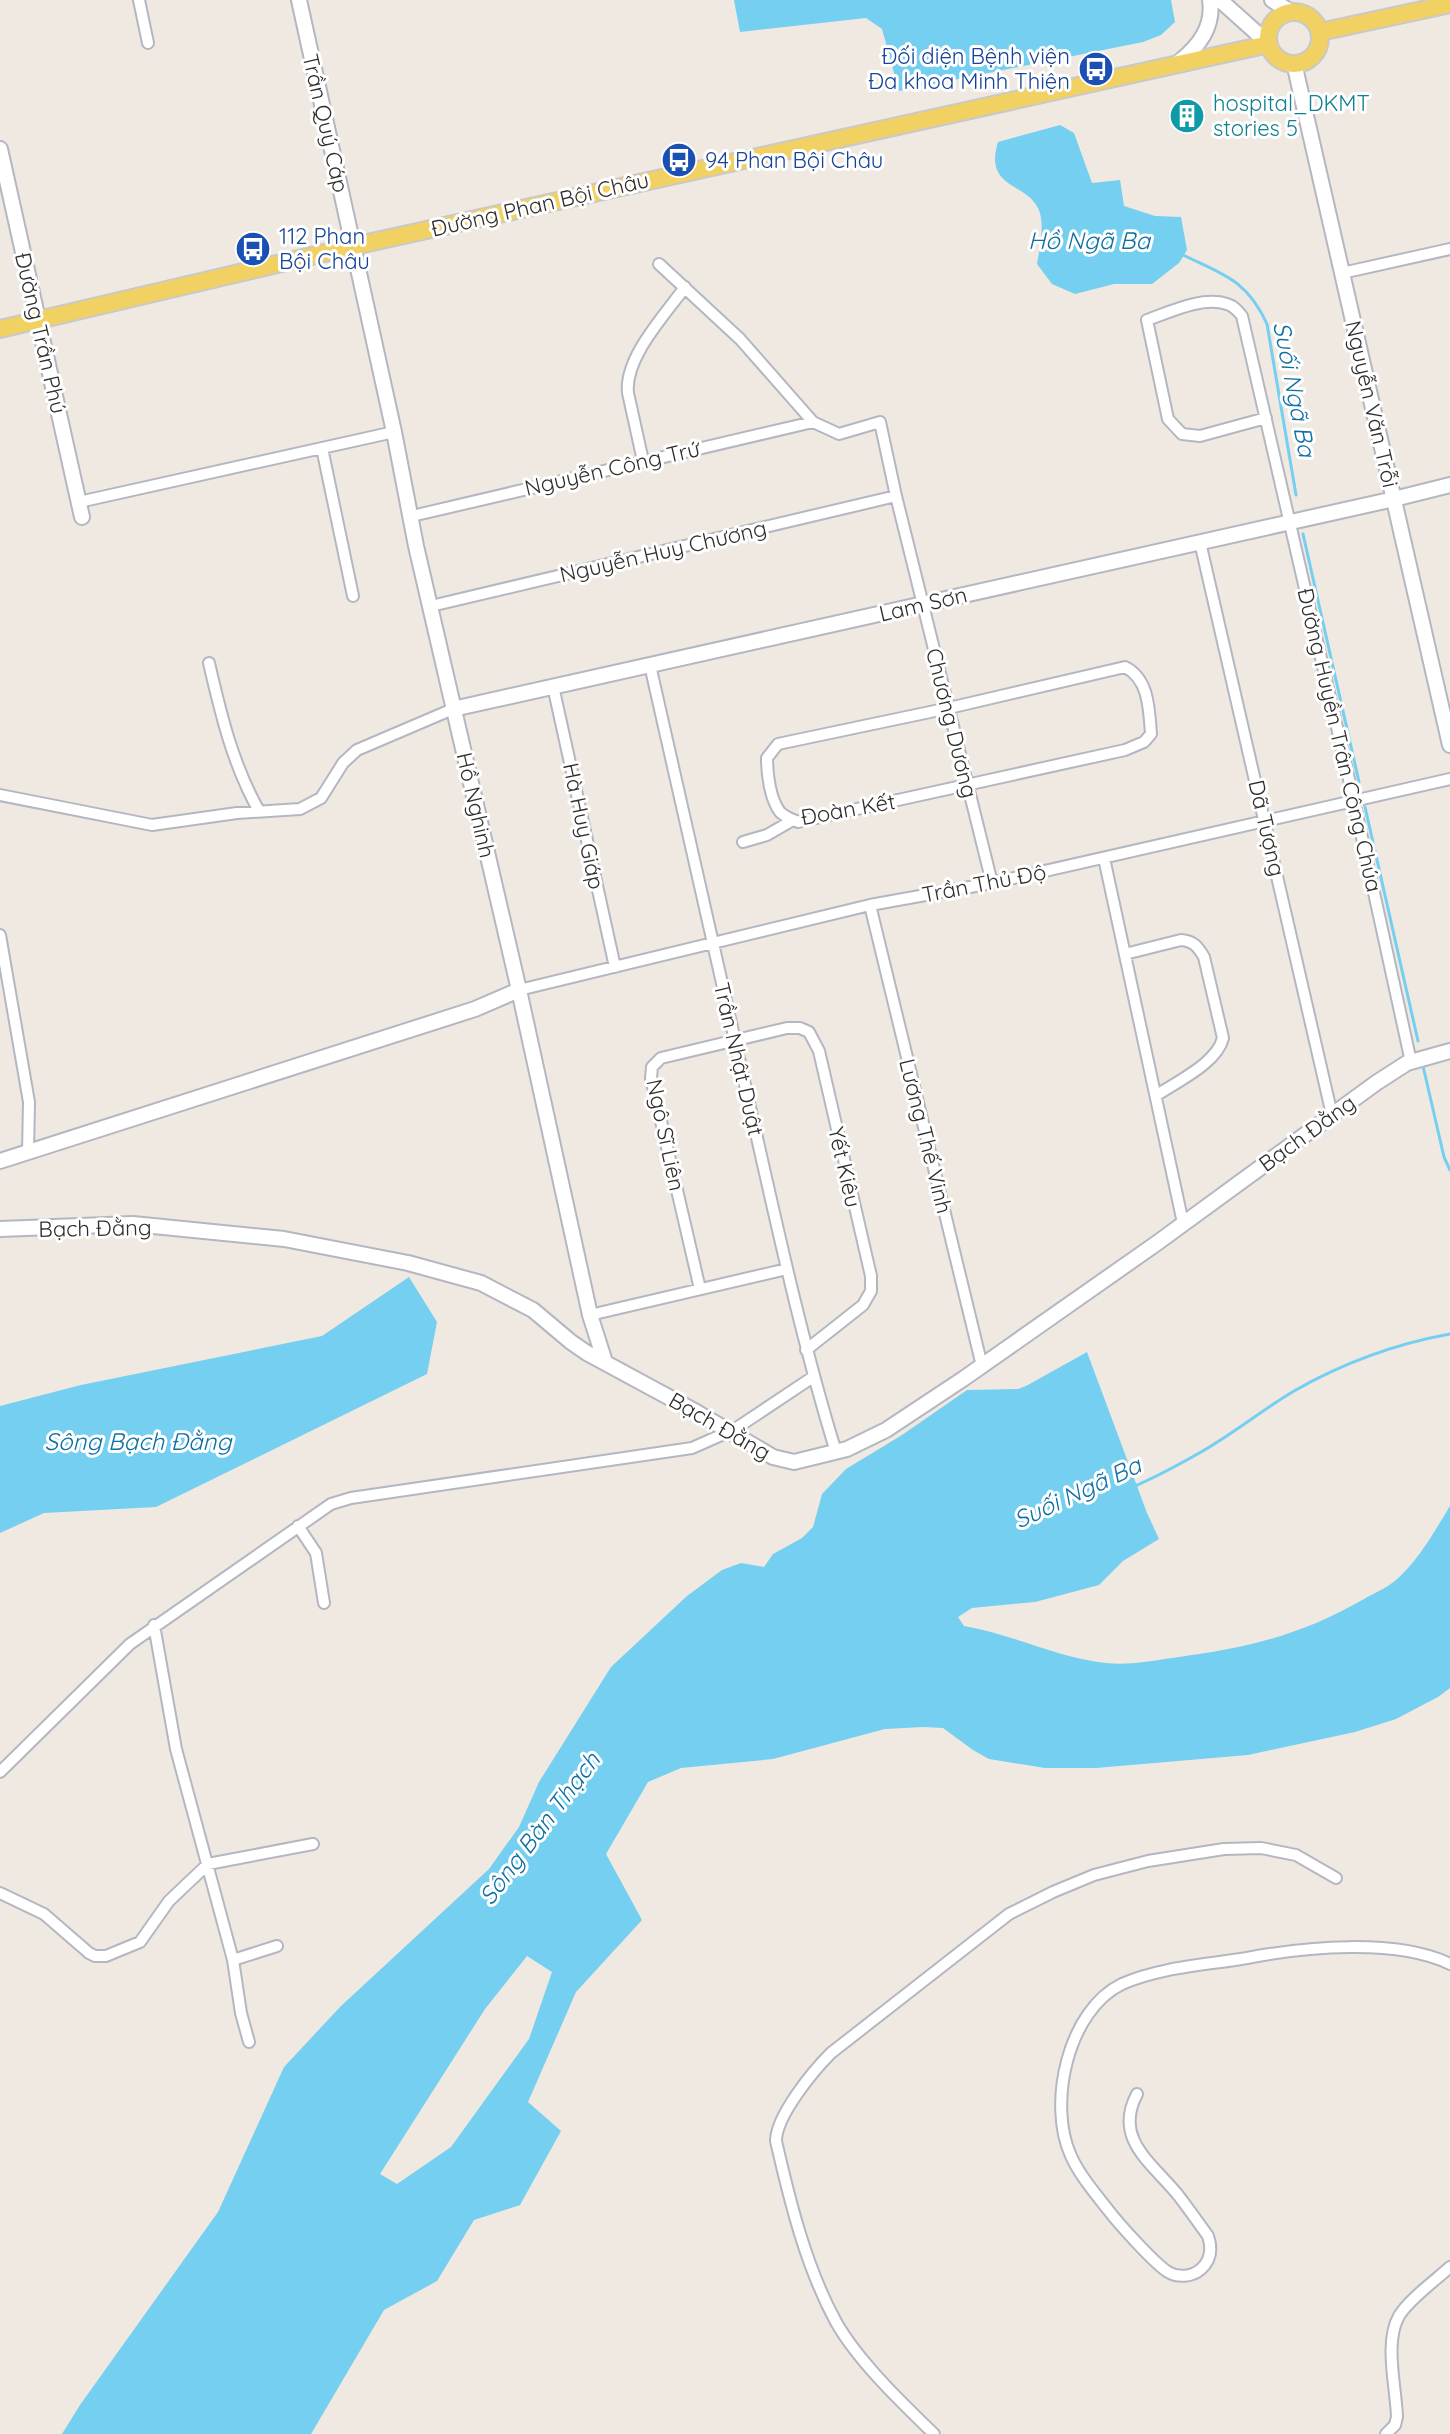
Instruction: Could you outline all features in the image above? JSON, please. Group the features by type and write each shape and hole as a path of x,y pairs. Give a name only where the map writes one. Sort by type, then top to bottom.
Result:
{"main road":[{"path":"1320,32 1450,4"},
{"path":"1291,12 1313,19 1320,32 1314,54 1309,59 1294,63 1278,58 1269,44 1269,35 1276,20 1291,12"},
{"name":"Đường Phan Bội Châu","path":"0,329 354,246 1269,44"}],"street":[{"path":"139,0 148,43"},
{"name":"Trần Quý Cáp","path":"299,0 354,246"},
{"path":"1179,62 1192,52 1208,29 1210,0"},
{"path":"1220,0 1269,44"},
{"path":"1272,0 1291,12"},
{"name":"Nguyễn Văn Trỗi","path":"1294,63 1450,745"},
{"name":"Đường Trần Phú","path":"0,149 80,510"},
{"name":"Hồ Nghinh","path":"354,246 416,546 519,990 590,1315 605,1362"},
{"path":"1342,273 1450,249"},
{"path":"659,264 740,339 813,422"},
{"path":"643,461 628,393 629,377 637,355 685,287"},
{"name":"Đường Huyền Trân Công Chúa","path":"1266,418 1200,436 1182,434 1168,419 1147,320 1215,302 1233,306 1242,316 1291,522 1411,1062"},
{"name":"Chương Dương","path":"813,422 839,434 880,422 992,883"},
{"name":"Nguyễn Công Trứ","path":"412,516 813,422"},
{"path":"80,510 394,432"},
{"path":"322,448 353,596"},
{"name":"Lam Sơn","path":"453,709 1450,485"},
{"name":"Nguyễn Huy Chương","path":"431,606 896,496"},
{"name":"Dã Tượng","path":"1200,542 1332,1115"},
{"path":"209,663 242,782 259,811"},
{"name":"Trần Nhật Duật","path":"650,665 806,1350 836,1452"},
{"name":"Đoàn Kết","path":"1125,667 1136,672 1143,683 1151,734 1144,742 1125,750 968,785 798,822 782,815 767,771 767,758 778,744 949,708 1125,667"},
{"name":"Hà Huy Giáp","path":"553,686 615,967"},
{"path":"0,795 152,825 259,811 294,810 315,803 327,791 343,763 357,750 453,709"},
{"name":"Trần Thủ Độ","path":"519,990 870,905 992,883 1450,779"},
{"path":"743,842 767,835 793,820"},
{"path":"1104,858 1183,1223"},
{"name":"Lương Thế Vinh","path":"870,905 982,1366"},
{"path":"0,935 29,1102 28,1152"},
{"path":"1125,954 1181,940 1191,941 1204,957 1223,1038 1221,1048 1212,1058 1157,1095"},
{"path":"0,1161 475,1009 519,990"},
{"name":"Yết Kiêu","path":"735,1041 787,1028 800,1028 809,1032 815,1041 867,1261 871,1291 863,1305 806,1350"},
{"name":"Ngô Sĩ Liên","path":"700,1289 651,1078 652,1067 661,1058 735,1041"},
{"name":"Bạch Đằng","path":"0,1229 133,1224 284,1239 408,1263 481,1283 533,1310 571,1342 766,1454 782,1460 800,1461 847,1449 886,1430 982,1366 1376,1083 1411,1062 1450,1051"},
{"path":"590,1315 787,1269"},
{"path":"0,1772 118,1655 154,1625 331,1504 351,1498 692,1448 731,1432 813,1377"},
{"path":"298,1526 316,1553 324,1603"},
{"path":"154,1625 176,1749 233,1960 249,2042"},
{"path":"0,1893 44,1914 89,1953 102,1957 140,1942 169,1901 208,1864 313,1844"},
{"path":"934,2434 880,2377 837,2322 819,2283 790,2201 776,2131 782,2117 818,2066 1009,1914 1094,1875 1148,1861 1224,1849 1261,1848 1296,1855 1336,1878"},
{"path":"233,1960 277,1946"},
{"path":"1137,2094 1129,2115 1129,2128 1137,2147 1177,2194 1210,2243 1210,2255 1204,2267 1188,2276 1164,2269 1113,2216 1085,2181 1066,2143 1060,2101 1063,2072 1075,2040 1095,2006 1111,1991 1134,1979 1274,1952 1328,1947 1388,1950 1433,1957 1450,1964"},
{"path":"1386,2434 1395,2425 1397,2417 1391,2355 1397,2320 1407,2306 1450,2267"}],"water":[{"path":"734,0 1171,0 1175,22 1161,35 1143,42 899,91 882,29 866,18 740,32"},
{"name":"Hồ Ngã Ba","path":"1060,125 1074,133 1092,183 1120,180 1124,206 1155,216 1181,217 1187,250 1179,263 1152,284 1114,284 1075,294 1052,284 1037,264 1042,232 1040,213 1027,195 1002,178 995,158 998,142"},
{"name":"Sông Bạch Đằng","path":"409,1277 437,1322 427,1374 156,1507 44,1513 0,1533 0,1406 81,1385 322,1336"},
{"name":"Sông Bàn Thạch","path":"1087,1352 1159,1539 1123,1561 1099,1585 1035,1602 972,1608 958,1617 964,1626 1070,1656 1115,1664 1253,1644 1319,1622 1385,1588 1419,1555 1450,1506 1450,1688 1396,1719 1355,1732 1248,1755 1096,1768 1045,1768 989,1759 943,1728 923,1727 885,1729 773,1759 681,1768 648,1782 606,1854 642,1920 576,1992 528,2102 561,2131 520,2205 474,2220 437,2281 384,2310 311,2434 62,2434 218,2212 284,2067 341,2006 489,1869 519,1827 539,1782 611,1667 687,1596 722,1570 741,1563 764,1567 773,1554 802,1538 813,1527 822,1494 846,1469 967,1390 1018,1389","holes":["527,1956 552,1972 529,2039 451,2147 397,2184 380,2174 485,2009"]}],"waterway":[{"name":"Suối Ngã Ba","path":"1183,255 1233,280 1251,297 1267,324 1296,495"},
{"name":"Suối Ngã Ba","path":"1303,534 1359,782"},
{"name":"Suối Ngã Ba","path":"1365,807 1418,1041"},
{"name":"Suối Ngã Ba","path":"1423,1066 1444,1157 1450,1170"},
{"name":"Suối Ngã Ba","path":"1135,1486 1201,1452 1294,1391 1331,1372 1389,1349 1450,1334"}],"place":[{"name":"Đối diện Bệnh viện Đa khoa Minh Thiện","path":"1096,69"},
{"name":"hospital_DKMT stories 5","path":"1187,116"},
{"name":"94 Phan Bội Châu","path":"679,160"},
{"name":"112 Phan Bội Châu","path":"253,249"}]}
